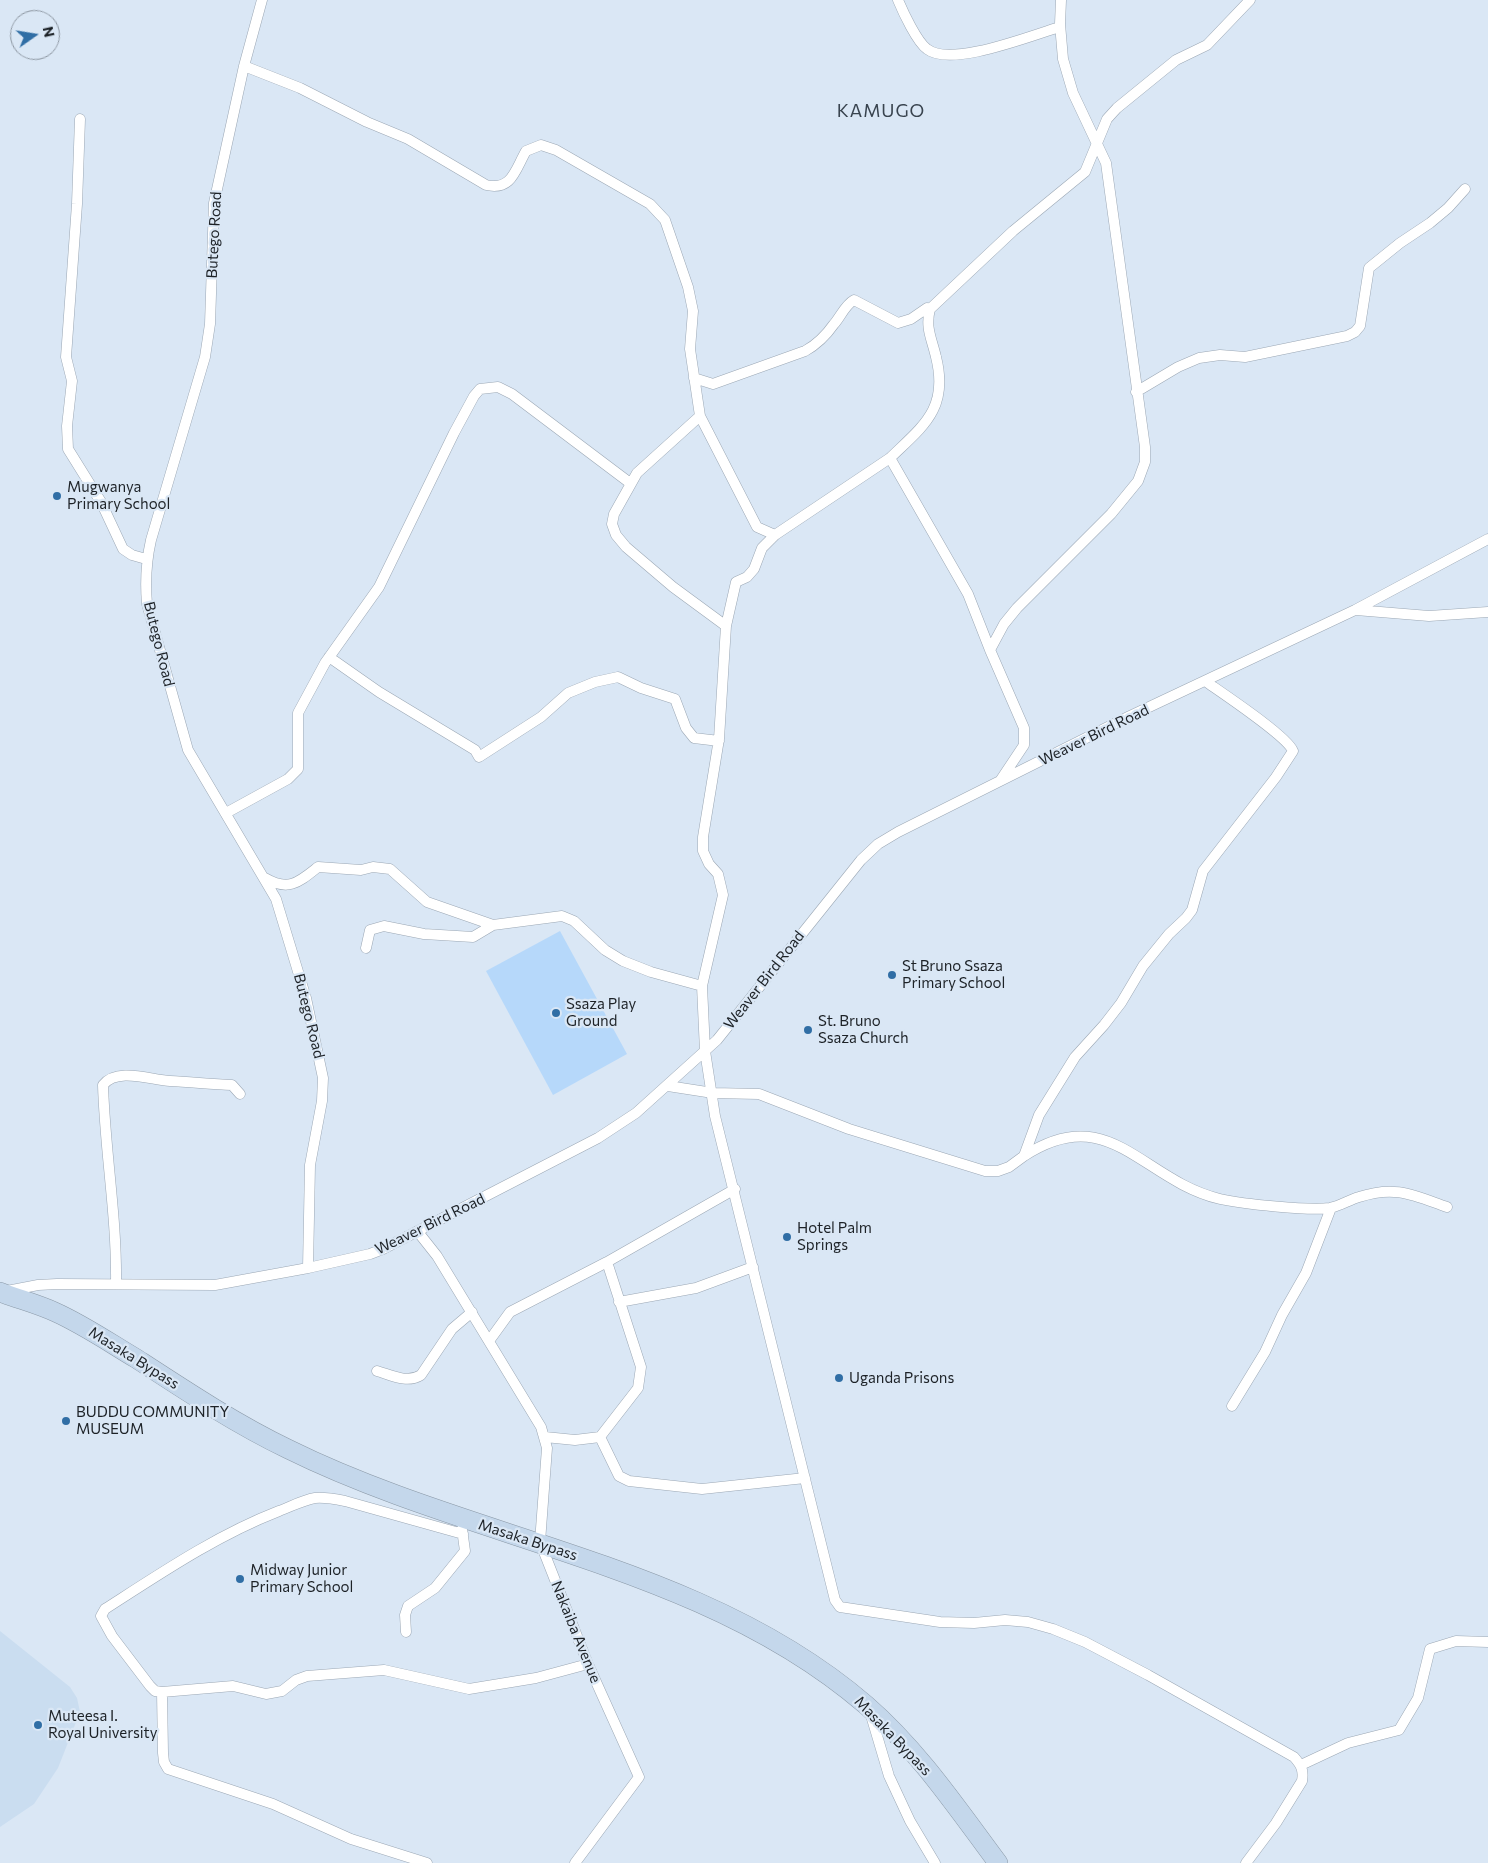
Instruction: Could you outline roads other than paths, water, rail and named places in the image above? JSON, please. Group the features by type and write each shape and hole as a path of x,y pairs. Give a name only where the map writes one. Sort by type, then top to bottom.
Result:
{"highway":[{"name":"Masaka Bypass","path":"0,1292 55,1312 89,1329 231,1418 289,1450 462,1526 540,1542 656,1586 773,1640 811,1662 868,1707 930,1771 998,1863"}],"street":[{"name":"Butego Road","path":"262,0 244,66 214,203 210,324 205,357 146,559 145,582 147,604 188,750 276,899 306,998 323,1078 322,1101 310,1165 308,1268"},
{"path":"898,0 926,49 936,54 962,55 1060,27"},
{"path":"990,650 1004,624 1017,608 1111,514 1138,481 1146,462 1106,163 1073,93 1063,59 1060,27 1061,0"},
{"path":"1246,1863 1276,1823 1302,1781 1304,1774 1301,1765 1294,1757 1148,1675 1085,1642 1053,1629 1028,1622 1005,1620 974,1623 940,1622 840,1607 834,1600 715,1116 713,1093 705,1051 702,986 723,895 718,874 709,864 703,851 703,837 718,740 726,626 736,582 747,577 754,569 762,548 775,535 890,458 928,419 939,394 940,376 927,326 930,309 1013,231 1085,172 1096,140 1107,119 1117,108 1176,60 1207,46 1250,0"},
{"path":"244,66 300,88 367,122 408,139 486,185 496,188 505,184 511,179 526,151 541,145 556,150 650,204 665,220 688,287 693,311 690,349 700,416 757,527 762,548"},
{"path":"80,119 77,204 66,358 72,381 67,439 68,449 101,502 118,541 128,552 146,559"},
{"path":"1136,392 1178,366 1199,358 1220,355 1245,357 1347,336 1356,332 1360,326 1369,268 1400,243 1430,223 1448,208 1465,189"},
{"path":"698,400 713,384 772,364 812,347 833,326 848,303 854,300 898,323 911,319 926,308 930,309"},
{"path":"694,378 713,384"},
{"path":"226,813 279,784 294,774 298,768 298,713 329,657 379,587 454,433 480,389 498,387 512,394 630,483"},
{"path":"700,416 637,473 614,514 612,524 616,535 626,547 673,587 726,626"},
{"path":"890,458 968,594 1024,728 1024,744 998,784"},
{"path":"757,527 775,535"},
{"name":"Weaver Bird Road","path":"0,1292 38,1285 215,1285 308,1268 383,1250 598,1138 636,1113 718,1040 847,877 878,844 898,832 998,784 1098,732 1355,610 1488,539"},
{"path":"1355,610 1429,616 1488,612"},
{"path":"329,657 380,692 475,750 479,757 541,717 568,693 594,682 618,677 640,688 675,698 686,728 694,738 718,740"},
{"path":"1024,1156 1039,1115 1075,1056 1104,1025 1121,1003 1143,966 1192,910 1203,871 1276,777 1293,751 1289,745 1264,724 1205,681"},
{"path":"264,877 277,885 296,884 318,867 361,870 373,867 390,869 427,902 493,925"},
{"path":"366,948 370,930 376,927 384,926 424,934 473,937 493,925 550,916 568,917 605,950 623,960 651,972 702,986"},
{"path":"116,1284 116,1232 106,1150 103,1085 106,1080 116,1077 144,1075 166,1081 232,1085 240,1094"},
{"path":"668,1086 713,1093 760,1094 850,1129 985,1171 998,1171 1010,1167 1045,1142 1059,1138 1096,1136 1116,1144 1177,1183 1221,1199 1331,1208 1359,1197 1387,1190 1406,1193 1447,1207"},
{"path":"488,1341 510,1312 607,1262 734,1189"},
{"path":"1232,1406 1265,1352 1282,1315 1306,1273 1331,1208"},
{"name":"Nakaiba Avenue","path":"418,1232 437,1256 472,1312 545,1437 547,1448 540,1542 588,1664 639,1776 575,1863"},
{"path":"545,1437 575,1440 600,1437 638,1388 641,1367 607,1262"},
{"path":"619,1302 696,1288 753,1267"},
{"path":"377,1371 408,1380 415,1379 421,1375 452,1329 472,1312"},
{"path":"600,1437 619,1476 629,1481 702,1489 805,1478"},
{"path":"406,1632 406,1610 408,1606 435,1588 460,1560 465,1551 462,1526 329,1498 314,1498 252,1521 171,1566 102,1612 103,1621 112,1636 150,1686 155,1691 162,1692 233,1686 266,1694 282,1691 296,1680 307,1676 384,1670 469,1689 536,1678 588,1664"},
{"path":"1301,1765 1348,1743 1399,1730 1418,1698 1430,1649 1456,1641 1488,1642"},
{"path":"162,1692 163,1753 164,1762 168,1769 273,1804 351,1839 427,1863"},
{"path":"868,1707 890,1776 910,1821 935,1863"}],"place":[{"name":"Mugwanya Primary School","path":"57,496"},
{"name":"St Bruno Ssaza Primary School","path":"892,975"},
{"name":"Ssaza Play Ground","path":"556,1013"},
{"name":"St. Bruno Ssaza Church","path":"808,1030"},
{"name":"Hotel Palm Springs","path":"787,1237"},
{"name":"Uganda Prisons","path":"839,1378"},
{"name":"BUDDU COMMUNITY MUSEUM","path":"66,1421"},
{"name":"Midway Junior Primary School","path":"240,1579"},
{"name":"Muteesa I. Royal University","path":"38,1725"}],"district":[{"name":"KAMUGO","path":"881,111"}]}
